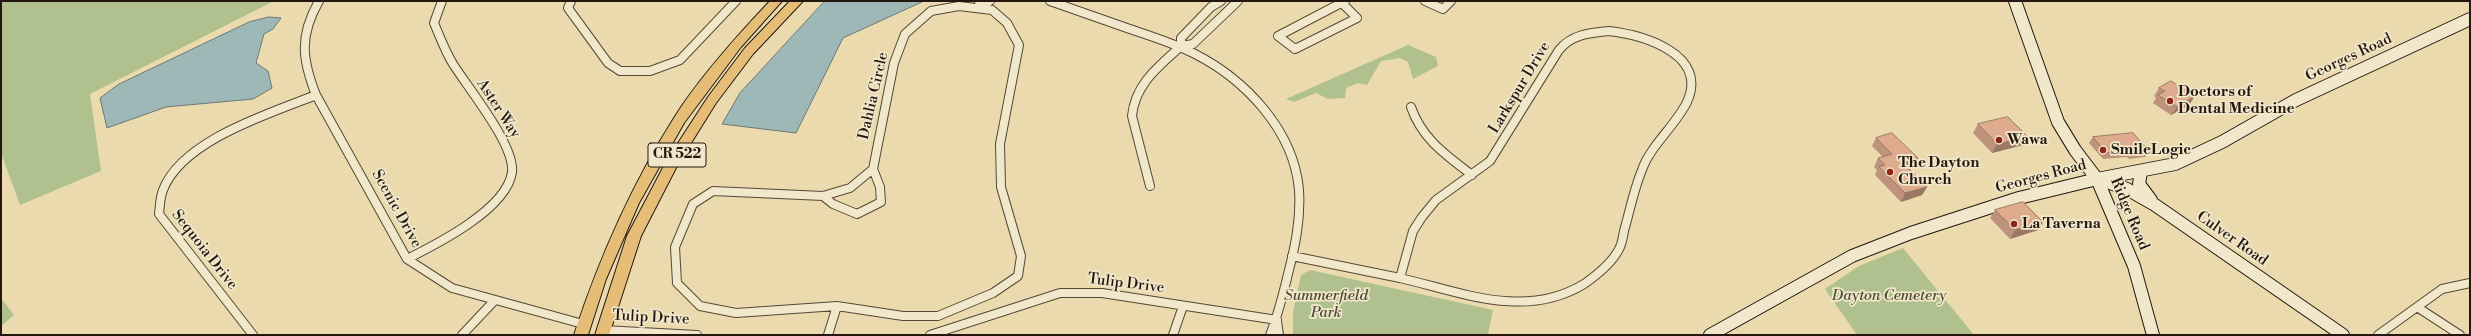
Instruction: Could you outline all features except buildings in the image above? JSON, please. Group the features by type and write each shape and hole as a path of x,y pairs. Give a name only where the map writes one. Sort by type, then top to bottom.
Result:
{"main road":[{"name":"CR 522","path":"582,330 599,279 632,203 679,120 737,44 776,1"},
{"name":"CR 522","path":"602,332 634,236 672,163 712,100 749,51 797,1"}],"street":[{"name":"Scenic Drive","path":"319,1 310,14 302,43 309,78 316,95 407,259 452,288 582,330"},
{"name":"Aster Way","path":"407,259 476,218 499,199 512,173 510,153 447,54 436,29 434,23 442,1"},
{"path":"571,1 568,8 608,63 620,71 650,71 680,60 736,1"},
{"path":"980,5 990,1"},
{"path":"1050,1 1181,46 1203,58 1244,87 1282,134 1293,159 1299,188 1299,214 1292,256 1277,320 1270,335"},
{"path":"1181,46 1181,38 1211,7 1221,1"},
{"path":"1150,186 1132,116 1132,104 1144,82 1181,46 1193,44 1238,1"},
{"path":"1425,1 1443,8 1451,1"},
{"name":"Ridge Road","path":"2016,1 2058,122 2075,150 2097,179 2134,266 2153,335"},
{"path":"1344,2 1357,18 1295,49 1278,36 1314,17 1344,2"},
{"name":"Dahlia Circle","path":"980,5 992,10 1007,23 1019,45 1000,144 1001,187 1021,256 1018,276 993,292 938,316 903,316 837,306 736,313 700,306 677,283 675,247 693,204 713,191 748,191 823,196 850,188 873,169 894,63 905,34 931,11 959,6 980,5"},
{"name":"Georges Road","path":"1710,335 1823,271 1882,244 1962,215 2097,179 2141,172 2175,164 2222,142 2296,100 2470,19"},
{"name":"Larkspur Drive","path":"1292,256 1400,278 1486,300 1509,301 1552,297 1573,291 1590,281 1613,261 1619,250 1642,168 1687,101 1691,91 1688,70 1674,53 1654,41 1635,34 1607,30 1571,39 1563,44 1552,58 1490,162 1436,200 1422,218 1414,231 1400,278"},
{"name":"Sequoia Drive","path":"253,335 159,214 163,188 189,155 228,131 316,95"},
{"path":"1411,107 1414,120 1429,143 1472,175"},
{"path":"823,196 833,204 857,214 881,202 880,187 873,169"},
{"path":"2141,172 2140,186 2155,205"},
{"name":"Culver Road","path":"2097,179 2127,189 2155,205 2343,335"},
{"path":"2378,335 2442,289 2470,283"},
{"name":"Tulip Drive","path":"930,335 1060,292 1102,292 1277,320"},
{"path":"462,335 494,301"},
{"path":"828,335 837,306"},
{"path":"1173,335 1183,306"},
{"path":"2417,307 2460,335"},
{"path":"1277,320 1279,335"},
{"name":"Tulip Drive","path":"602,332 697,335"}],"green space":[{"path":"1,1 274,1 90,94 101,171 20,205 1,153"},
{"path":"1408,45 1436,57 1438,66 1413,79 1408,62 1400,58 1381,61 1367,85 1358,83 1346,88 1345,98 1328,99 1316,93 1294,102 1286,99"},
{"name":"Dayton Cemetery","path":"1903,248 1974,335 1857,335 1825,289 1859,266"},
{"name":"Summerfield Park","path":"1310,270 1493,310 1488,335 1293,335 1293,312 1301,275"},
{"path":"1,298 14,315 1,326"}],"water":[{"path":"825,1 924,1 843,38 796,133 722,124 740,93"},
{"path":"269,17 281,18 273,29 264,34 256,63 268,71 272,88 253,99 166,107 107,128 100,98 119,84 249,22"}],"place":[{"name":"Doctors of Dental Medicine","path":"2170,101"},
{"name":"Wawa","path":"1999,140"},
{"name":"SmileLogic","path":"2103,150"},
{"name":"The Dayton Church","path":"1890,172"},
{"name":"La Taverna","path":"2014,224"}]}
